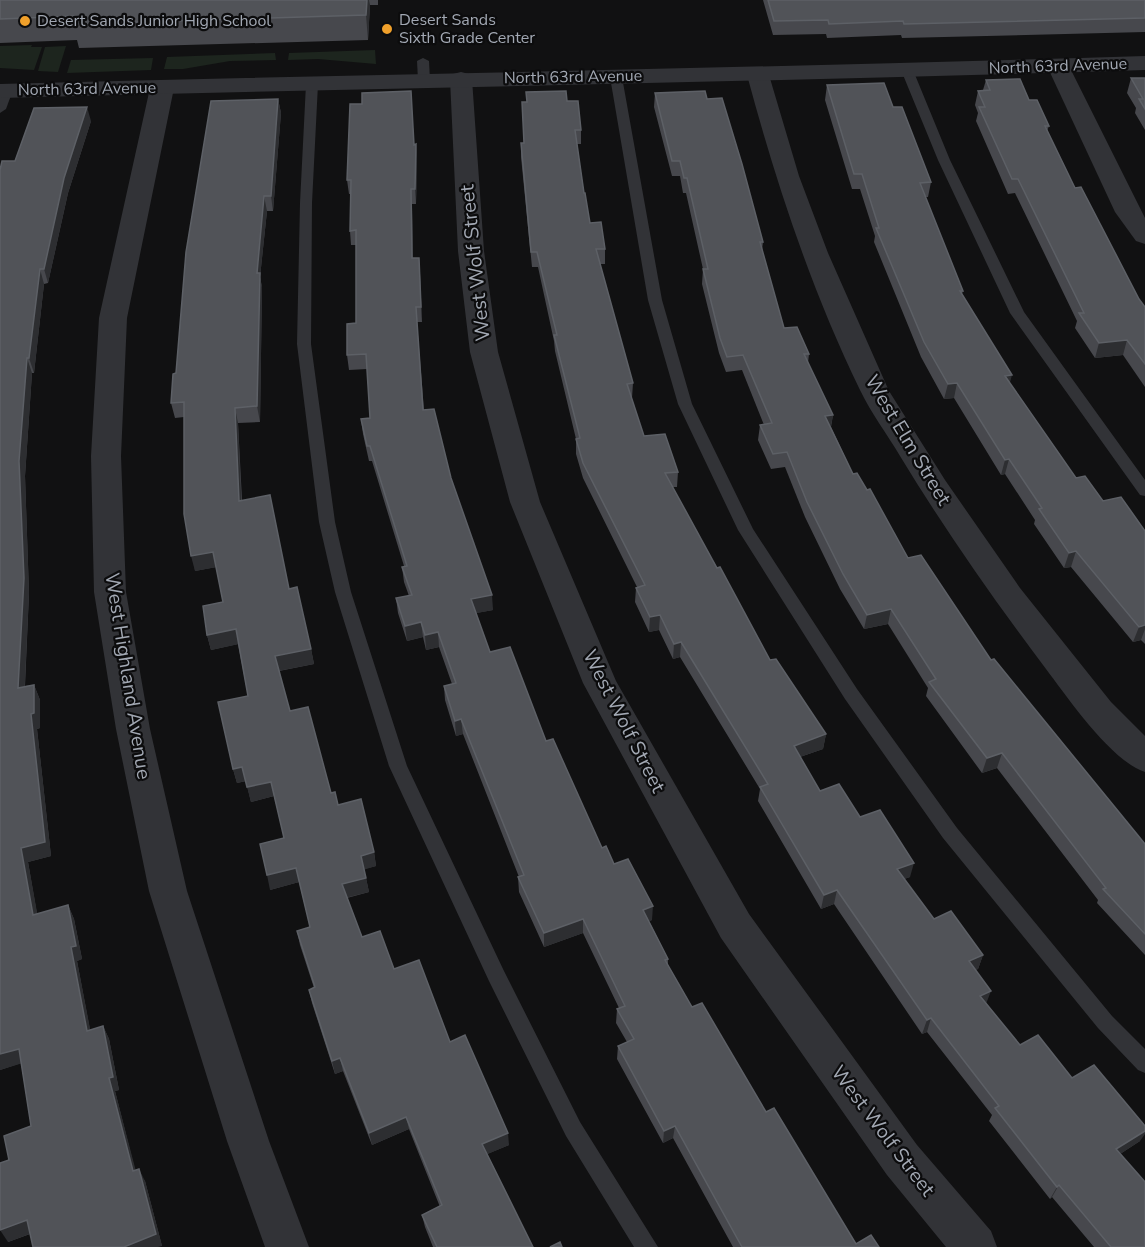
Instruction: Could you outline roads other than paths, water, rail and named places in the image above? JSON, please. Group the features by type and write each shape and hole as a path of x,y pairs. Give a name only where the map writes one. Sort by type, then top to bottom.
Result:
{"street":[{"name":"North 63rd Avenue","path":"2,97 162,88 312,84 423,71 461,79 758,75 1145,63"},
{"path":"1058,66 1128,212 1145,236"},
{"name":"West Elm Street","path":"758,75 787,176 815,253 875,391 934,488 1009,596 1099,712 1145,758"},
{"name":"West Wolf Street","path":"461,79 471,251 484,352 525,502 600,683 735,926 902,1160 975,1247"},
{"name":"West Highland Avenue","path":"162,88 113,318 106,456 110,592 134,729 168,891 248,1141 287,1247"}],"lane":[{"path":"907,70 944,160 1017,312 1145,491"},
{"path":"616,77 655,300 686,404 746,530 851,694 950,833 1106,1022 1145,1063"},
{"path":"312,84 306,203 304,344 327,522 343,592 398,766 496,975 573,1129 646,1247"}],"place":[{"name":"Desert Sands Junior High School","path":"25,21"},
{"name":"Desert Sands Sixth Grade Center","path":"387,29"}]}
